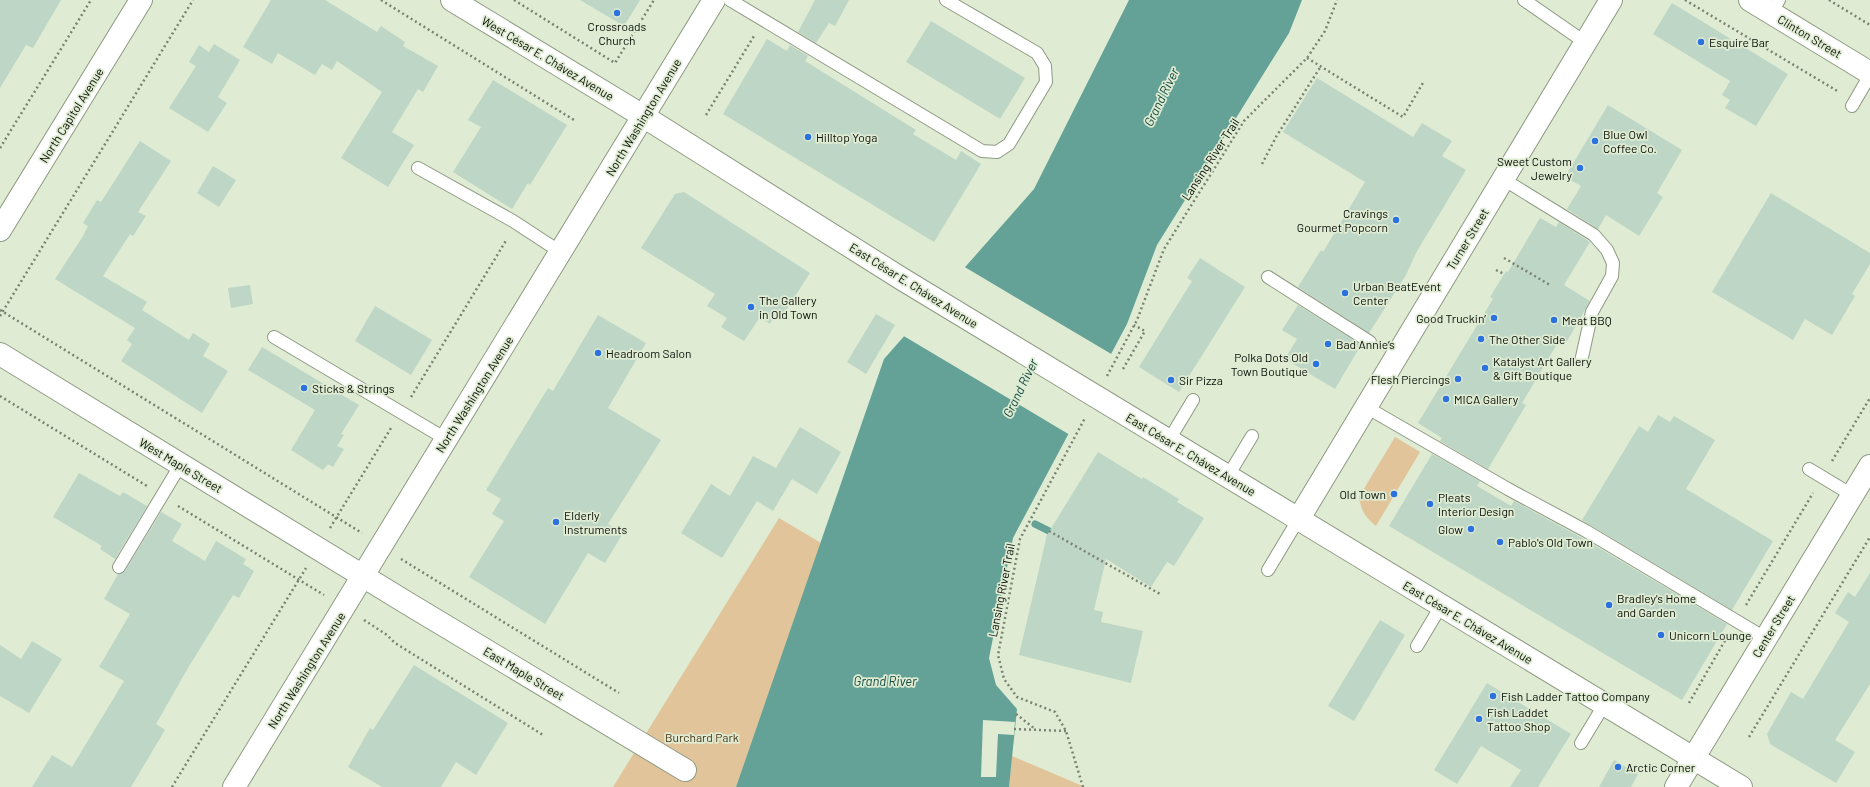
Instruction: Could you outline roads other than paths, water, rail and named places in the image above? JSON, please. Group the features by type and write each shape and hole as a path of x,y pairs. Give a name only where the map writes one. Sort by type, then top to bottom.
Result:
{"street":[{"name":"North Capitol Avenue","path":"0,230 141,0"},
{"name":"West César E. Chávez Avenue","path":"452,0 643,116"},
{"name":"North Washington Avenue","path":"234,787 380,546 562,253 714,0"},
{"name":"Turner Street","path":"1298,520 1611,0"},
{"name":"Clinton Street","path":"1750,0 1775,6 1870,74"},
{"name":"East César E. Chávez Avenue","path":"643,116 902,279 1741,787"},
{"name":"West Maple Street","path":"0,354 363,575"},
{"name":"Center Street","path":"1676,787 1870,466"},
{"name":"East Maple Street","path":"363,575 685,770"}],"lane":[{"path":"730,0 982,151 997,152 1009,144 1046,82 1045,66 1037,53 946,0"},
{"path":"1524,0 1586,43"},
{"path":"1854,103 1870,74"},
{"path":"418,168 513,221 562,253"},
{"path":"1503,179 1594,235 1607,250 1613,263 1612,276 1592,312 1582,357"},
{"path":"1268,277 1370,342"},
{"path":"274,337 446,439"},
{"path":"1161,436 1193,400"},
{"path":"1366,407 1508,489 1586,531 1765,638"},
{"path":"1228,476 1252,436"},
{"path":"119,567 180,464"},
{"path":"1809,469 1852,495"},
{"path":"1268,570 1298,520"},
{"path":"1417,646 1441,606"},
{"path":"1581,743 1604,704"}],"water":[{"name":"Grand River","path":"1129,0 1302,0 1289,33 1157,245 1127,324 1013,538 989,658 996,685 1017,709 1009,787 736,787 884,359 1034,189"}],"waterway":[{"path":"1035,524 1049,531"}],"place":[{"name":"Crossroads Church","path":"617,13"},
{"name":"Esquire Bar","path":"1701,42"},
{"name":"Hilltop Yoga","path":"808,137"},
{"name":"Blue Owl Coffee Co.","path":"1595,141"},
{"name":"Sweet Custom Jewelry","path":"1580,168"},
{"name":"Cravings Gourmet Popcorn","path":"1396,220"},
{"name":"Urban BeatEvent Center","path":"1345,293"},
{"name":"The Gallery in Old Town","path":"751,307"},
{"name":"Good Truckin’","path":"1494,318"},
{"name":"Meat BBQ","path":"1554,320"},
{"name":"The Other Side","path":"1481,339"},
{"name":"Bad Annie’s","path":"1328,344"},
{"name":"Headroom Salon","path":"598,353"},
{"name":"Polka Dots Old Town Boutique","path":"1316,364"},
{"name":"Katalyst Art Gallery & Gift Boutique","path":"1485,368"},
{"name":"Flesh Piercings","path":"1458,379"},
{"name":"Sir Pizza","path":"1171,380"},
{"name":"Sticks & Strings","path":"304,388"},
{"name":"MICA Gallery","path":"1446,399"},
{"name":"Old Town","path":"1394,494"},
{"name":"Pleats Interior Design","path":"1430,504"},
{"name":"Elderly Instruments","path":"556,522"},
{"name":"Glow","path":"1471,529"},
{"name":"Pablo's Old Town","path":"1500,542"},
{"name":"Bradley's Home and Garden","path":"1609,605"},
{"name":"Unicorn Lounge","path":"1661,635"},
{"name":"Fish Ladder Tattoo Company","path":"1493,696"},
{"name":"Fish Laddet Tattoo Shop","path":"1479,719"},
{"name":"Arctic Corner","path":"1618,767"}],"park label":[{"name":"Burchard Park","path":"702,737"}]}
